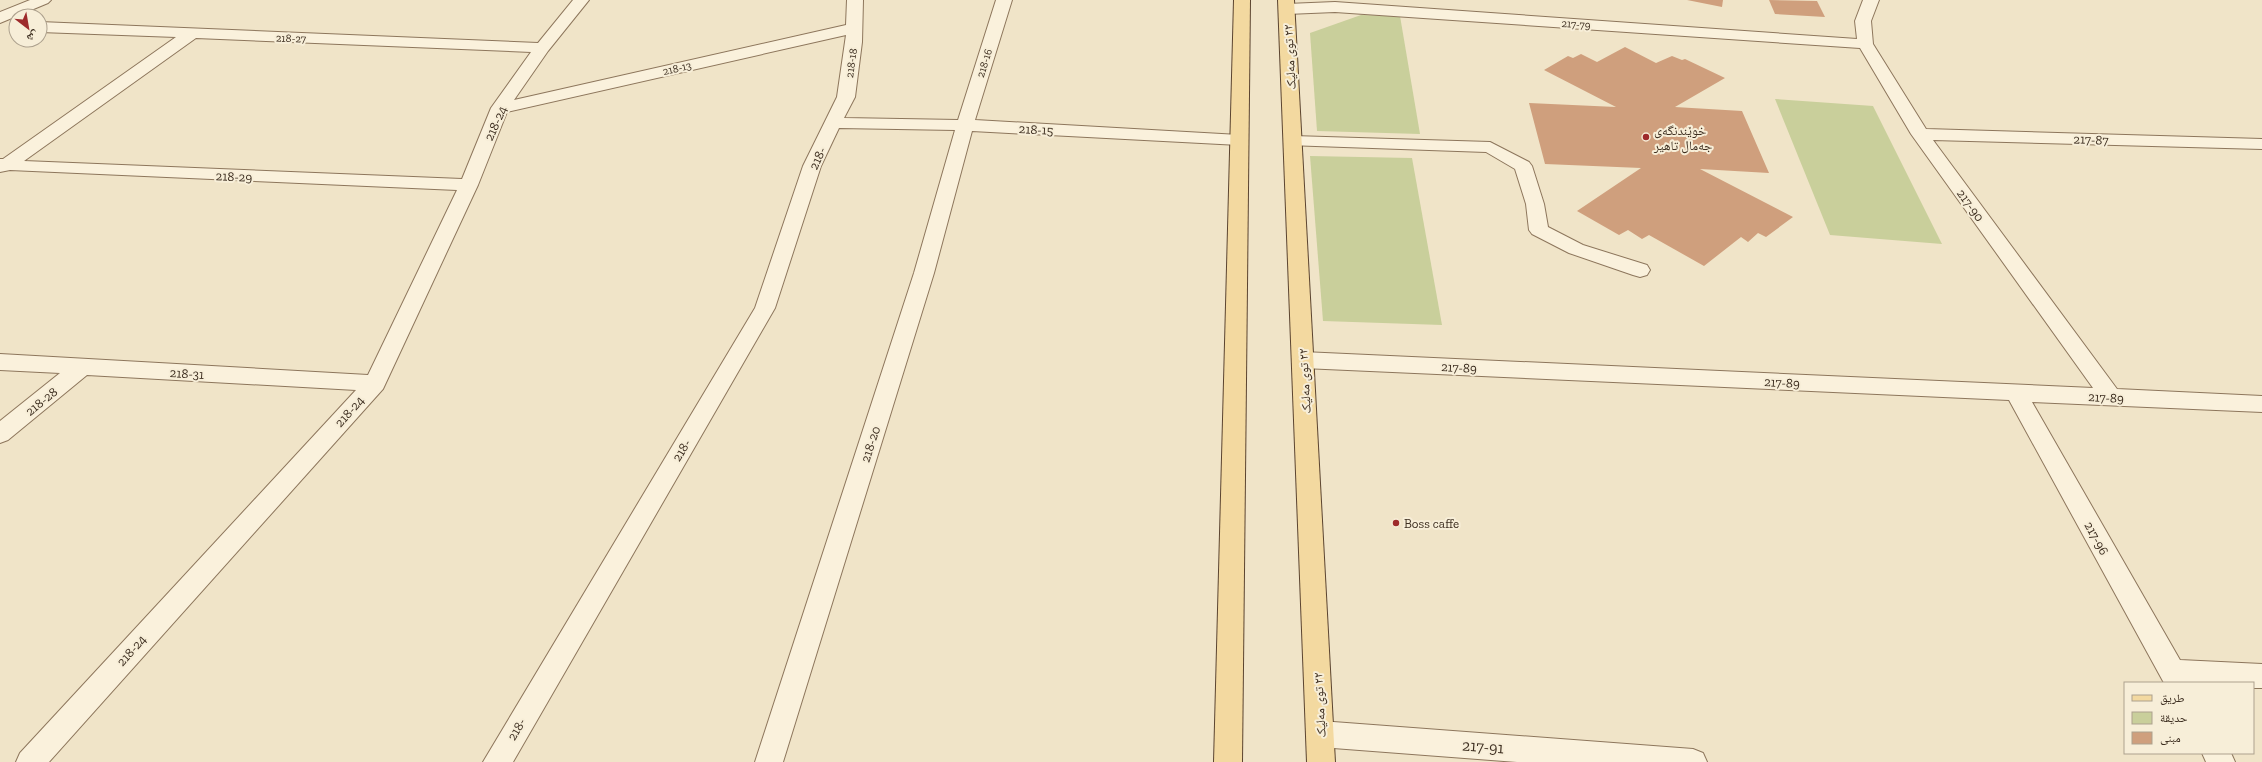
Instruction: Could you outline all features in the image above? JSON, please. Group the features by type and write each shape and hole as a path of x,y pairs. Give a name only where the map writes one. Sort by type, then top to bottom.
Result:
{"main road":[{"path":"1228,762 1242,0"},
{"name":"٢٢ توی مەلیک","path":"1287,5 1321,762"}],"street":[{"path":"0,18 43,0"},
{"name":"218-24","path":"30,762 375,382 469,185 500,108 542,48 581,0"},
{"name":"218-18","path":"833,123 846,97 854,28 855,0"},
{"name":"218-16","path":"965,125 1004,0"},
{"name":"217-90","path":"1870,0 1863,21 1865,44 1920,134 2112,397"},
{"name":"217-79","path":"1287,5 1338,4 1865,44"},
{"name":"218-27","path":"48,27 542,48"},
{"name":"218-13","path":"500,108 854,28"},
{"path":"2,166 193,33"},
{"name":"218-15","path":"833,123 965,125 1239,140"},
{"name":"218-","path":"496,762 765,308 812,166 833,123"},
{"name":"218-20","path":"769,762 922,280 965,125"},
{"name":"217-87","path":"1920,134 2262,144"},
{"path":"1293,141 1490,148 1523,166 1535,204 1539,230 1576,249 1640,270"},
{"name":"218-29","path":"2,166 469,185"},
{"name":"217-89","path":"1303,360 2262,404"},
{"name":"218-31","path":"0,362 375,382"},
{"name":"218-28","path":"0,434 82,367"},
{"name":"217-96","path":"2016,393 2175,678"},
{"path":"2175,678 2262,676"},
{"name":"217-91","path":"1320,734 1693,762"}],"green space":[{"path":"1361,15 1400,16 1420,134 1317,131 1310,33"},
{"path":"1775,99 1873,106 1942,244 1830,235"},
{"path":"1310,156 1412,158 1442,325 1323,321"}],"building":[{"path":"1687,0 1723,0 1722,7"},
{"path":"1769,0 1817,1 1825,17 1775,14"},
{"name":"خوێندنگەی جەمال تاهیر","path":"1625,47 1656,63 1672,56 1682,60 1685,59 1725,78 1675,107 1742,111 1769,173 1700,169 1793,217 1766,237 1758,233 1748,242 1741,237 1704,266 1649,235 1642,239 1628,230 1619,235 1577,211 1641,168 1545,164 1529,103 1616,107 1544,70 1568,56 1573,58 1581,54 1597,62"}],"place":[{"name":"خوێندنگەی جەمال تاهیر","path":"1646,137"},
{"name":"Boss caffe","path":"1396,523"}]}
